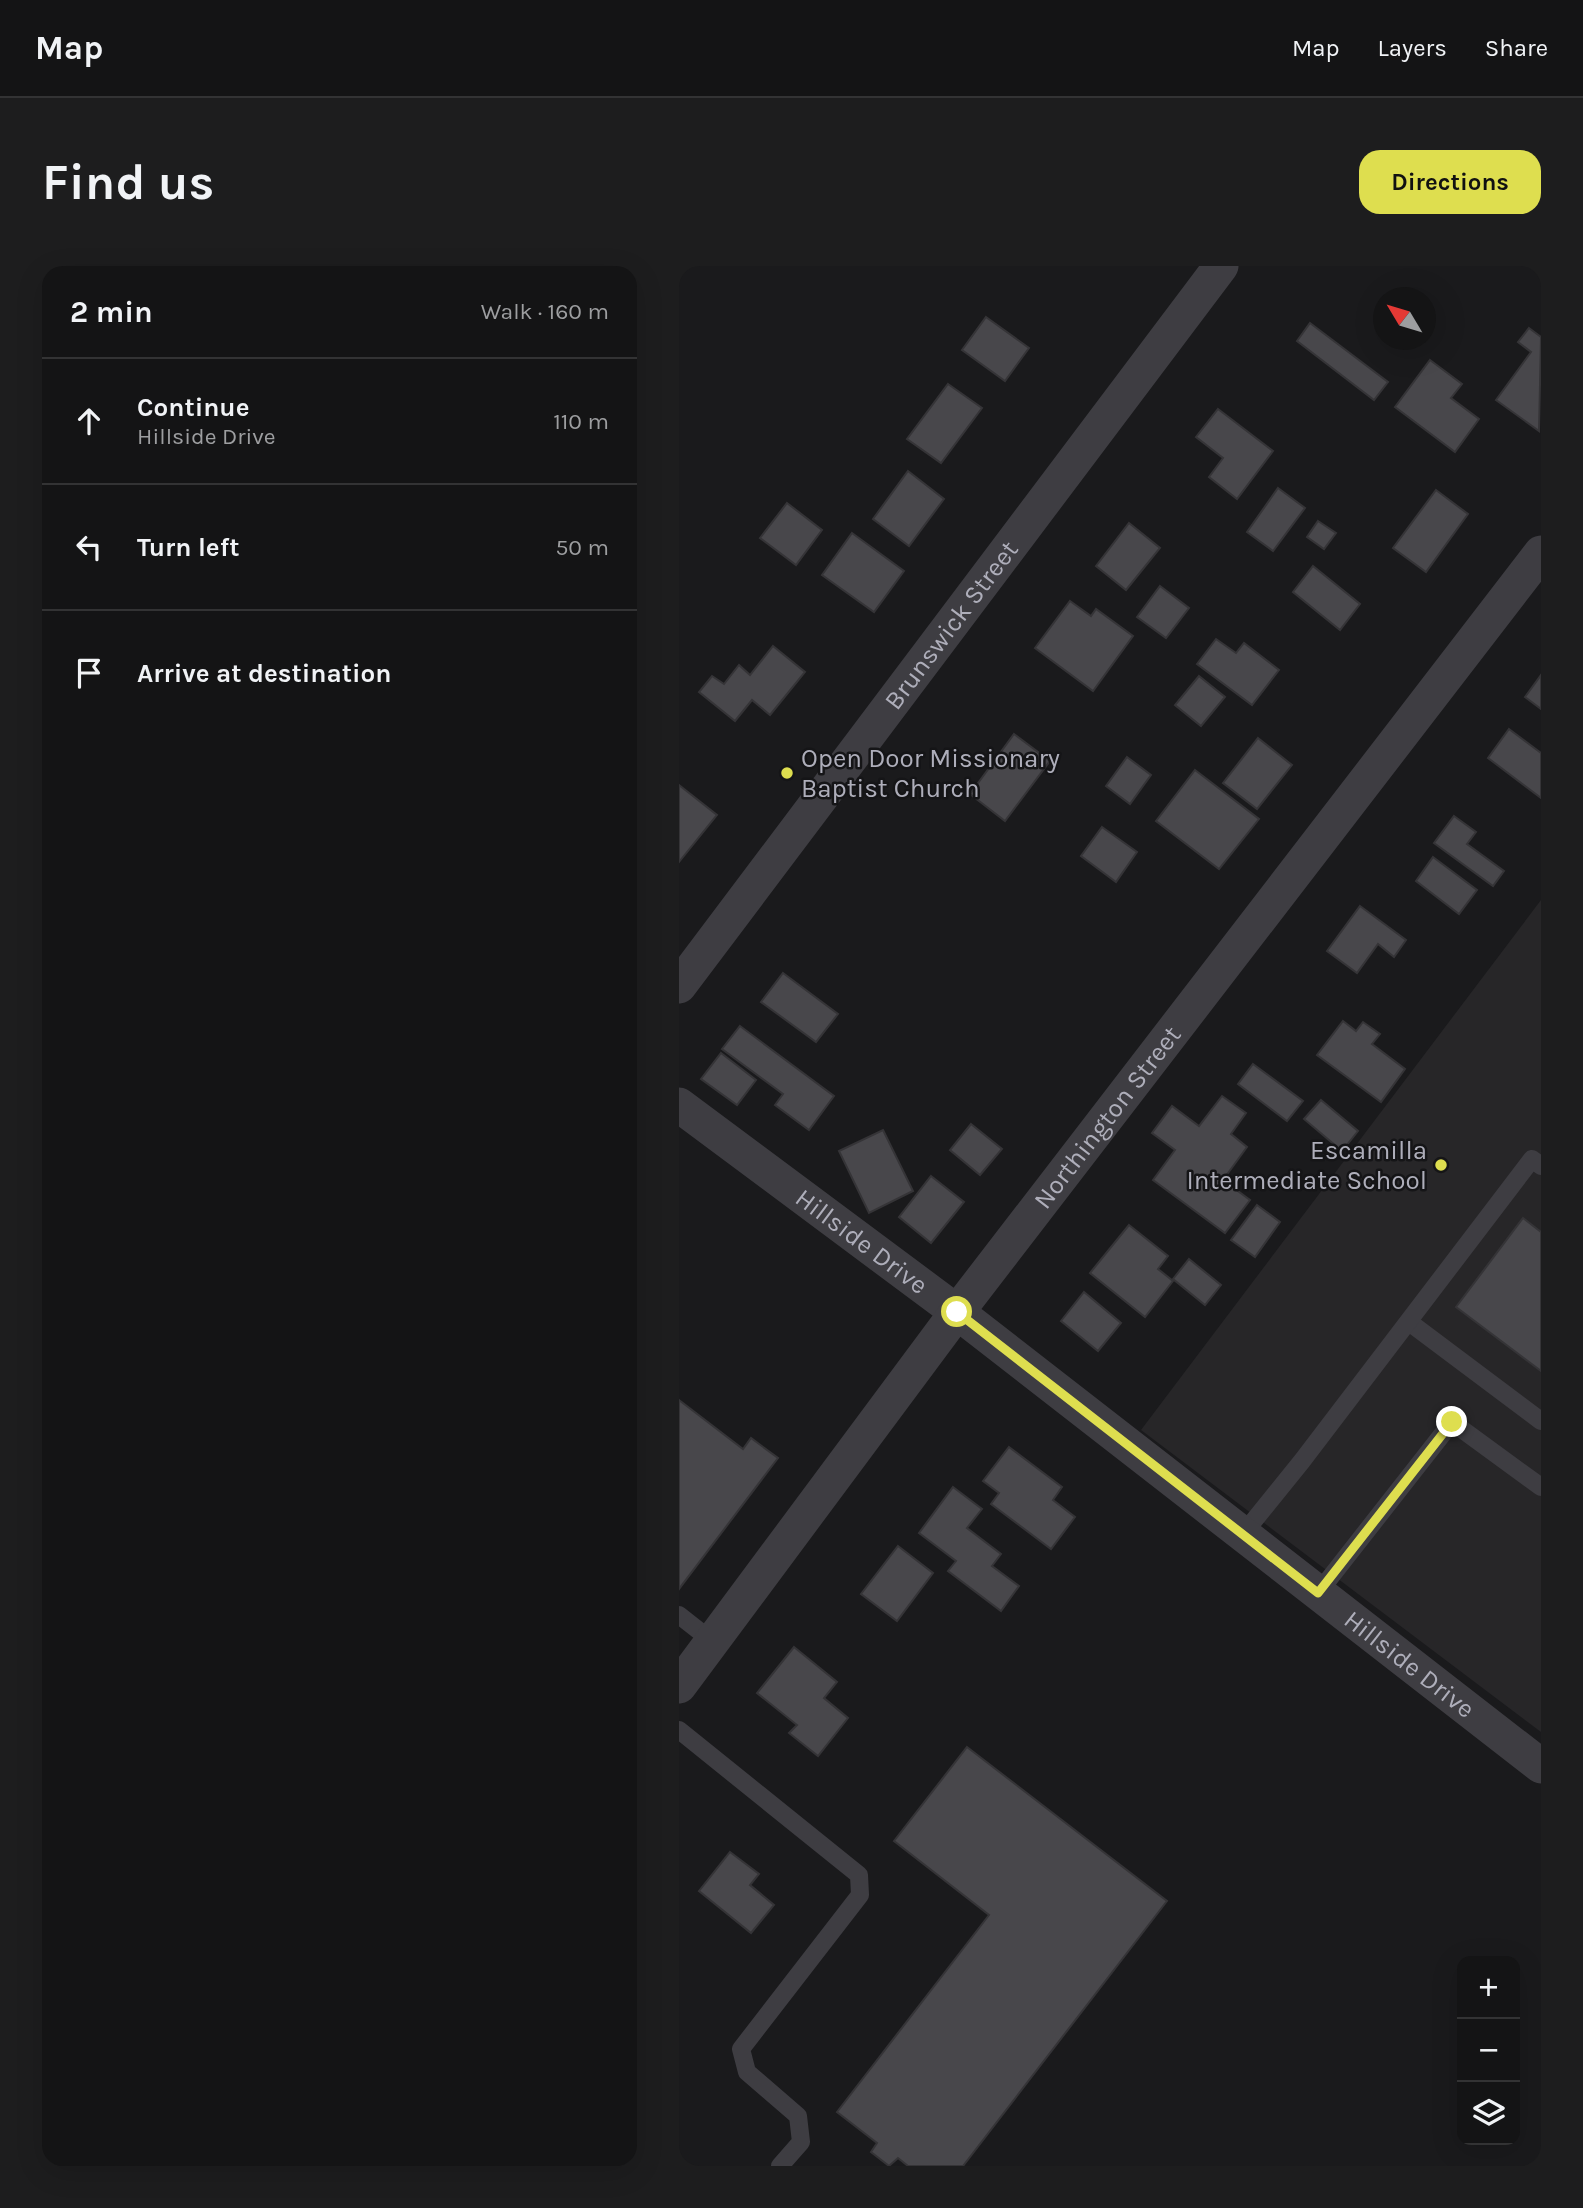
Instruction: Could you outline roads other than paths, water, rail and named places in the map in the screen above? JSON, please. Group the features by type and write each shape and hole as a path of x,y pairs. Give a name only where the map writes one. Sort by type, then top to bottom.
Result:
{"street":[{"name":"Brunswick Street","path":"679,986 1221,266"},
{"name":"Northington Street","path":"679,1686 957,1312 1541,553"},
{"name":"Hillside Drive","path":"679,1105 957,1312 1541,1766"}],"lane":[{"path":"1243,1534 1532,1159 1541,1166"},
{"path":"1409,1322 1541,1421"},
{"path":"1318,1593 1452,1422 1541,1487"},
{"path":"679,1615 712,1641"},
{"path":"679,1730 859,1875 860,1895 741,2049 747,2071 798,2116 801,2142 780,2166"}],"place":[{"name":"Open Door Missionary Baptist Church","path":"787,773"},
{"name":"Escamilla Intermediate School","path":"1441,1165"}]}
